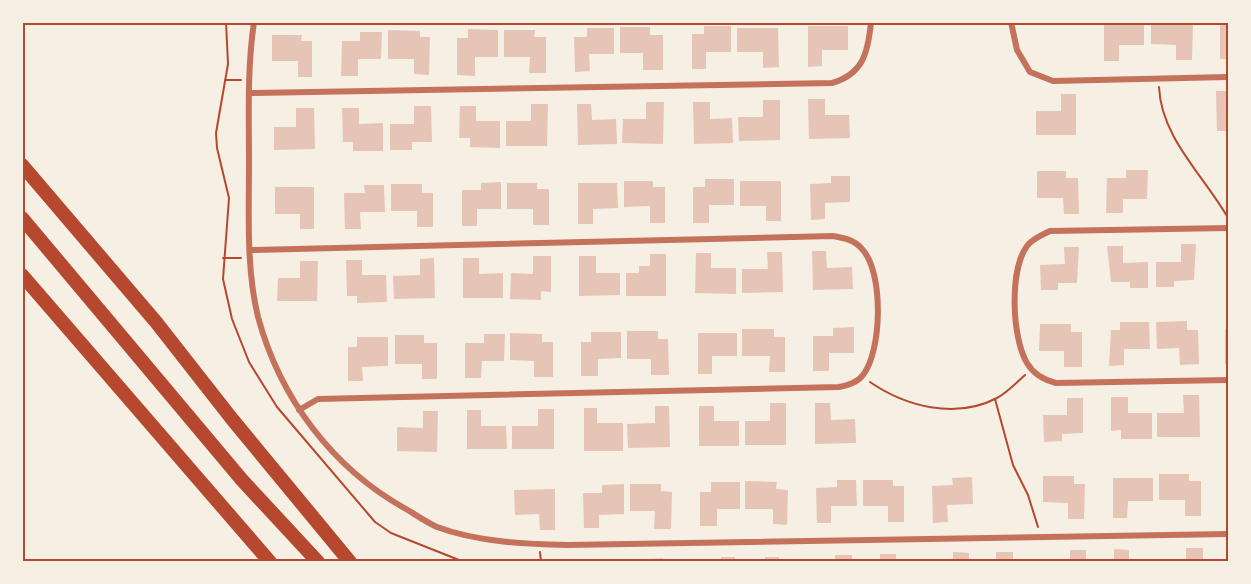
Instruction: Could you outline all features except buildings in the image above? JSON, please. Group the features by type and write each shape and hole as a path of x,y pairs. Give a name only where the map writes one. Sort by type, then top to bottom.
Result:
{"highway":[{"path":"22,165 156,322 246,438 350,561"},
{"path":"22,218 242,480 318,561"},
{"path":"22,275 270,561"}],"street":[{"path":"254,22 249,80 251,258 258,315 268,350 298,410 327,447 352,472 385,498 436,526 469,536 567,545 1228,534"},
{"path":"249,93 832,83 847,79 862,63 871,22"},
{"path":"1011,22 1017,50 1030,72 1053,81 1228,77"},
{"path":"1228,228 1050,231 1039,236 1027,246 1021,260 1015,293 1020,347 1031,370 1043,380 1056,383 1228,380"},
{"path":"251,250 833,236 851,240 863,250 872,267 878,331 872,354 862,377 854,383 839,387 318,399 298,410"}],"path":[{"path":"226,22 228,64 216,133 230,211 223,258 226,297 249,362 277,407 375,522 391,533 464,561"},
{"path":"1159,78 1162,107 1169,125 1183,151 1228,218"},
{"path":"225,80 249,80"},
{"path":"223,258 251,258"},
{"path":"862,377 890,395 921,407 966,407 995,399 1031,370"},
{"path":"995,399 1013,465 1037,519 1038,537"}]}
